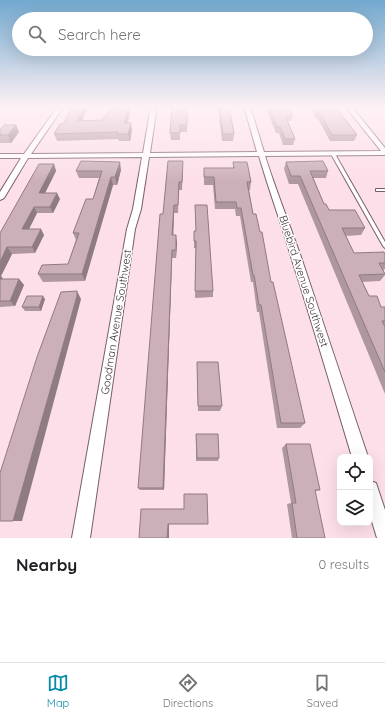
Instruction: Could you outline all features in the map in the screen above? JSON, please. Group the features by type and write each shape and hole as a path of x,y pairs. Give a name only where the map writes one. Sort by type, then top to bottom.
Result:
{"street":[{"path":"0,198 43,131"},
{"name":"Goodman Avenue Southwest","path":"80,538 131,229 137,210 150,131"},
{"name":"Bluebird Avenue Southwest","path":"255,131 274,196 295,252 359,454"},
{"path":"368,131 385,153"},
{"path":"0,156 385,153"},
{"path":"370,490 385,536"}],"lane":[{"path":"333,154 385,246"},
{"path":"377,190 385,190"}],"building":[{"path":"0,131 11,131 8,135 0,135"},
{"path":"56,131 129,131 128,134 117,134 118,132 54,134"},
{"path":"170,131 180,131 180,133 170,133"},
{"path":"223,131 233,131 234,134 223,134"},
{"path":"282,131 292,131 295,139 285,139"},
{"path":"330,131 354,131 357,135 332,135"},
{"path":"81,161 120,162 115,177 111,177 82,274 38,274 42,265 68,264 79,233 73,233 86,199 93,199 102,171 76,171"},
{"path":"168,161 183,161 182,182 179,182 178,205 174,205 172,235 176,235 176,250 172,250 163,488 138,488 160,214 163,214"},
{"path":"323,161 328,171 310,171 324,204 326,204 329,210 355,210 365,228 342,228 354,253 384,252 385,254 385,263 379,263 385,274 359,275 369,296 377,296 381,307 385,307 385,321 382,321 385,327 385,372 300,176 291,176 286,162"},
{"path":"233,162 247,162 251,182 247,182 253,214 256,214 260,232 262,232 271,282 273,282 305,423 281,423 261,305 259,305 241,208 237,208 236,202 216,202 214,177 204,177 204,168 234,168"},
{"path":"39,164 54,164 39,193 57,193 50,207 34,207 22,229 41,229 32,247 7,247 0,262 0,233"},
{"path":"195,205 207,205 213,291 195,291"},
{"path":"0,279 19,279 10,301 0,301"},
{"path":"77,291 77,296 13,521 0,521 0,473 37,357 61,292"},
{"path":"27,296 43,296 39,307 22,307"},
{"path":"197,362 218,362 222,406 198,406"},
{"path":"196,434 218,434 219,458 197,458"},
{"path":"286,444 310,444 320,490 315,490 325,538 297,538 292,503 296,503"},
{"path":"184,494 207,494 208,524 168,524 167,538 139,538 141,509 184,509"}]}
